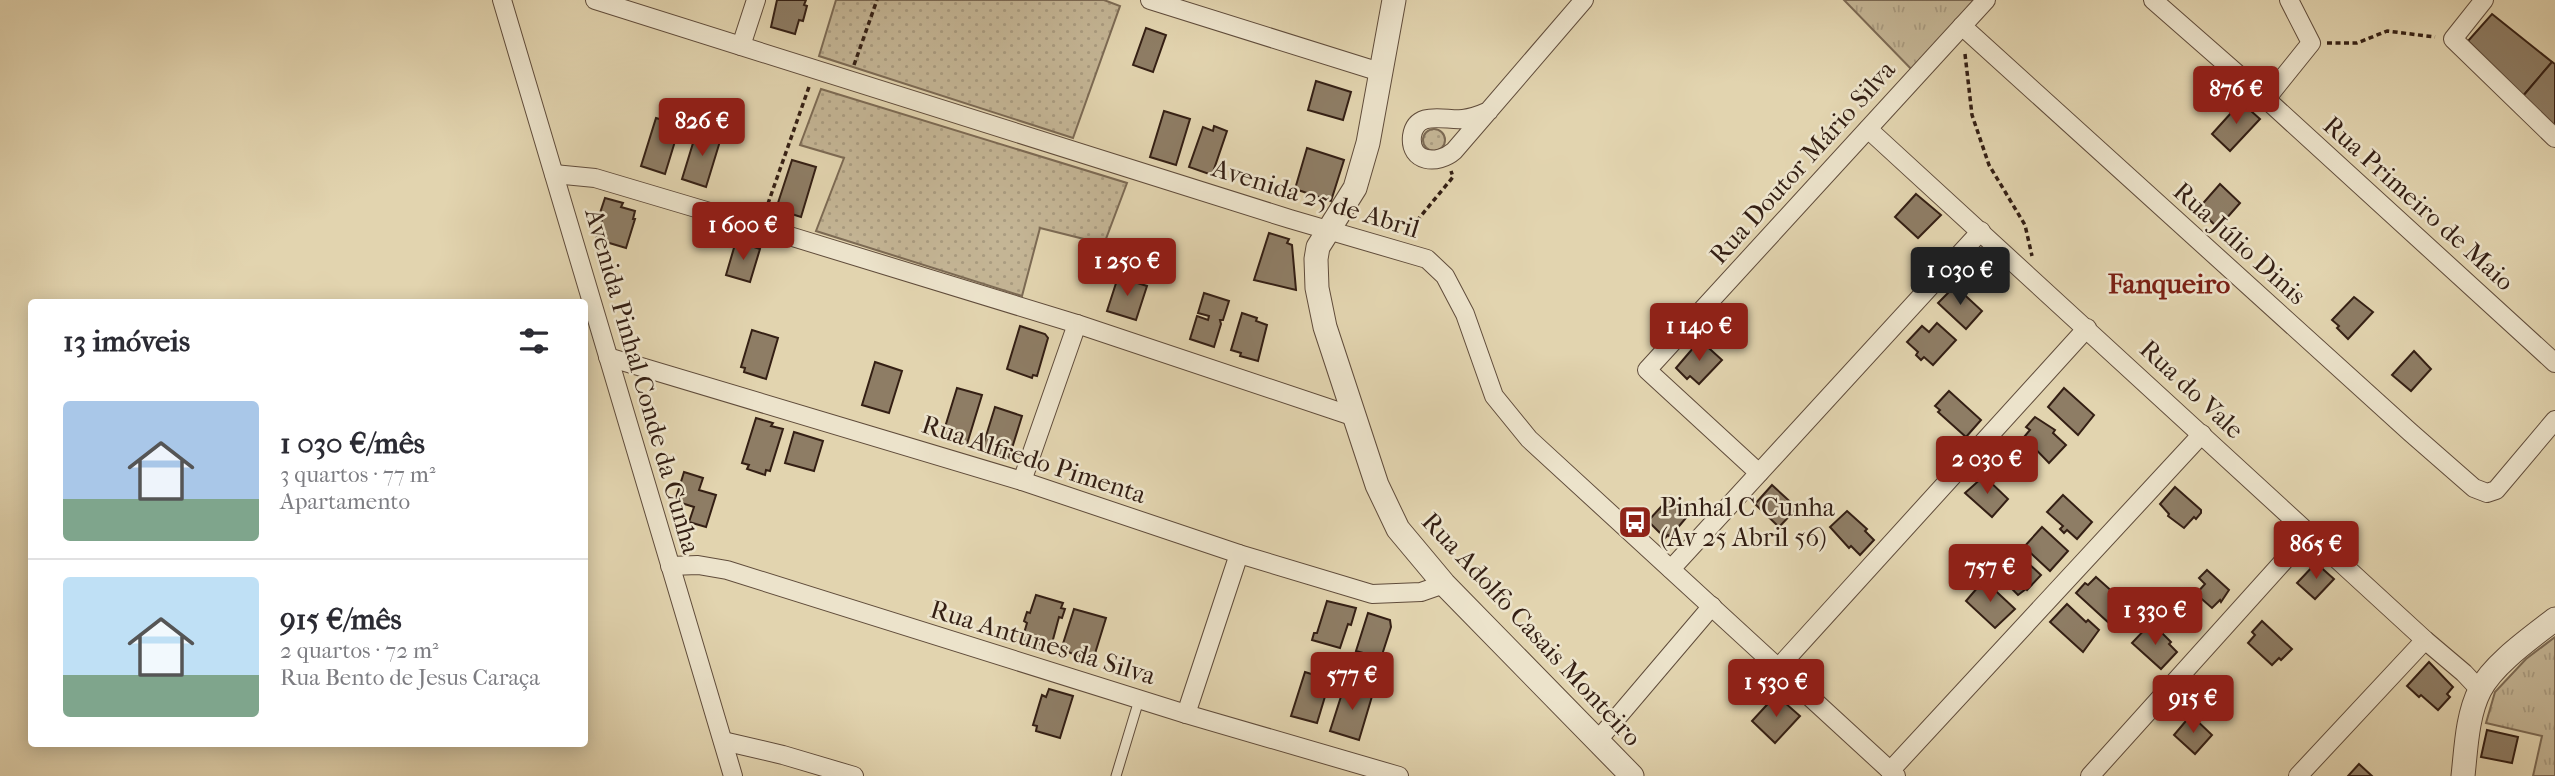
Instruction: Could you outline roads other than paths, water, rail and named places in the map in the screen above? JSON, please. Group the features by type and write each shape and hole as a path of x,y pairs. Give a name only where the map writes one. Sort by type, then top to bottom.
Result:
{"street":[{"name":"Avenida Pinhal Conde da Cunha","path":"502,0 733,776"},
{"name":"Avenida 25 de Abril","path":"595,0 1427,259 1445,276 1465,314 1494,396 1529,439 1893,773"},
{"path":"741,46 756,0"},
{"path":"1150,0 1380,72"},
{"name":"Rua Adolfo Casais Monteiro","path":"1394,0 1368,143 1355,188 1318,247 1317,288 1325,327 1377,485 1398,529 1444,584 1632,776"},
{"path":"1489,111 1461,120 1437,116 1419,123 1413,131 1415,151 1429,160 1446,158 1489,111 1584,0"},
{"name":"Rua Doutor Mário Silva","path":"1759,473 1647,370 1986,0"},
{"name":"Rua Primeiro de Maio","path":"2153,0 2266,99 2555,363"},
{"path":"2266,99 2311,43 2289,0"},
{"path":"2484,0 2454,39 2555,138"},
{"name":"Rua Júlio Dinis","path":"1962,26 2474,488 2487,493 2496,490 2555,420"},
{"name":"Rua do Vale","path":"1868,129 2425,640 2465,673 2480,690"},
{"path":"554,173 595,178 760,227 1077,324 1355,417"},
{"path":"1671,569 1981,231"},
{"path":"1022,481 1077,324"},
{"path":"1779,668 2087,328"},
{"name":"Rua Alfredo Pimenta","path":"608,357 1022,481 1239,554 1372,594 1421,592 1444,584"},
{"path":"1893,773 2202,434"},
{"path":"2090,776 2309,533"},
{"path":"1186,714 1239,554"},
{"name":"Rua Antunes da Silva","path":"670,566 698,565 727,570 1186,714 1399,776"},
{"path":"1598,740 1712,606"},
{"path":"2463,776 2471,720 2480,690 2520,647 2555,619"},
{"path":"2298,776 2425,640"},
{"path":"723,741 854,776"}],"lane":[{"path":"1116,776 1139,699"}],"place":[{"name":"Pinhal C Cunha (Av 25 Abril 56)","path":"1635,522"}],"district":[{"name":"Fanqueiro","path":"2169,283"}]}
